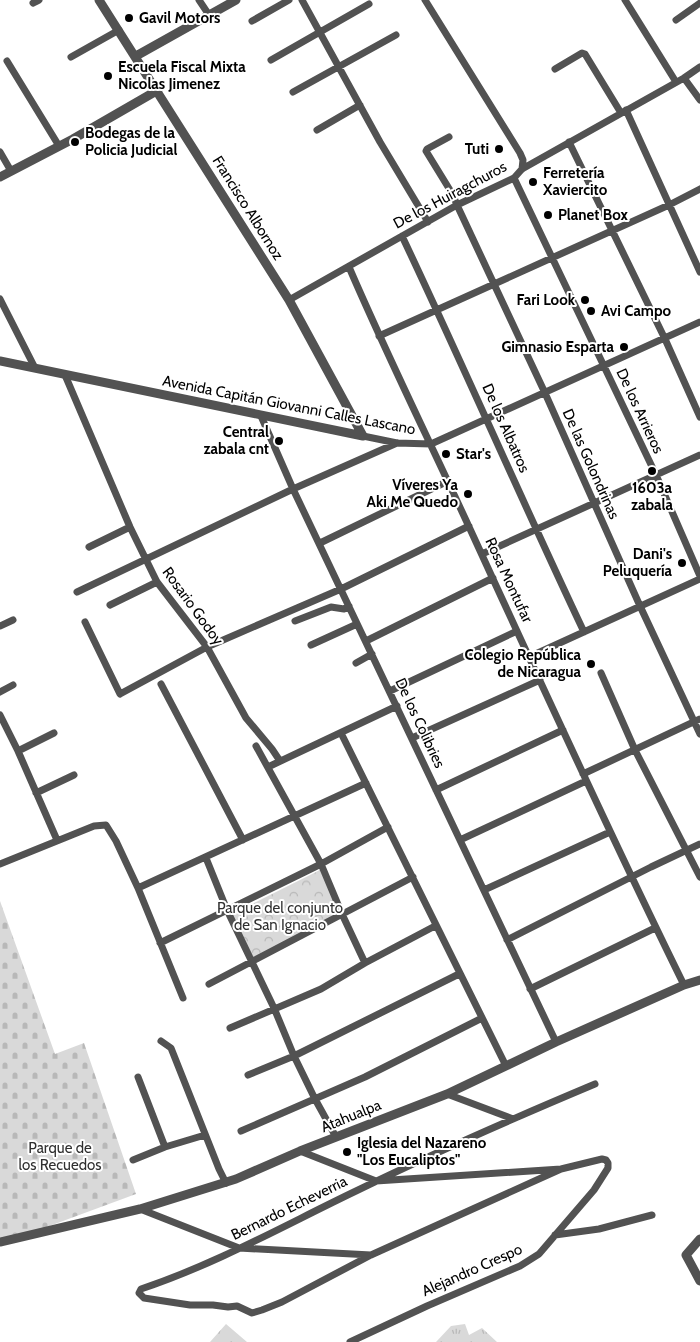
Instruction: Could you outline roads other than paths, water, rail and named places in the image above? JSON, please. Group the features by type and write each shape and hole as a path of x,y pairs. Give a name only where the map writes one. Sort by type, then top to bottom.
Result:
{"street":[{"name":"Francisco Albornoz","path":"100,0 289,300 363,436"},
{"path":"199,0 209,15"},
{"path":"136,56 236,0"},
{"path":"252,21 289,0"},
{"path":"302,0 398,174 428,222"},
{"path":"425,0 520,153 523,160 522,169"},
{"path":"625,0 676,82"},
{"path":"271,60 369,4"},
{"path":"676,20 700,4"},
{"path":"71,57 119,30"},
{"path":"293,92 396,35"},
{"path":"555,69 584,54 624,111 700,272"},
{"path":"7,61 59,146"},
{"name":"De los Huiragchuros","path":"289,300 457,205 514,178 522,169 684,78 700,67"},
{"path":"684,78 700,100"},
{"path":"0,177 158,90"},
{"path":"317,130 360,105"},
{"name":"De las Golondrinas","path":"449,137 426,151 450,188 545,392 640,606 697,721 700,734"},
{"path":"569,142 665,339 700,417"},
{"path":"0,152 11,171"},
{"name":"De los Arrieros","path":"514,178 656,475 700,578"},
{"path":"379,336 669,205 700,189"},
{"name":"De los Albatros","path":"402,236 584,632"},
{"name":"Rosa Montufar","path":"349,267 379,336 431,444 586,781 684,985"},
{"path":"0,299 35,368"},
{"name":"Avenida Capitán Giovanni Calles Lascano","path":"0,361 398,443 431,444 700,322"},
{"name":"Rosario Godoy","path":"65,375 130,527 157,582 207,646 246,718 272,748 280,761"},
{"name":"De los Colibries","path":"261,416 293,489 556,1042"},
{"path":"77,592 144,558 398,443"},
{"path":"482,554 700,455"},
{"path":"320,543 448,482"},
{"path":"84,622 120,694 207,646 342,589 469,526"},
{"path":"89,547 130,527"},
{"path":"366,641 493,578"},
{"path":"529,657 700,578"},
{"path":"110,605 157,582"},
{"path":"295,622 331,608 344,609 349,606"},
{"path":"0,626 13,620"},
{"path":"311,645 357,624"},
{"path":"390,691 517,631"},
{"path":"356,663 372,654"},
{"path":"601,673 635,750 700,877"},
{"path":"412,738 540,680"},
{"path":"162,684 243,840"},
{"path":"0,692 13,685"},
{"path":"268,767 397,706"},
{"path":"0,715 57,840"},
{"path":"583,774 697,721"},
{"path":"436,790 563,730"},
{"path":"18,752 54,733"},
{"path":"341,733 506,1066"},
{"path":"256,746 321,864 365,963"},
{"path":"36,793 74,774"},
{"path":"460,840 586,781"},
{"path":"138,888 366,783"},
{"path":"0,864 94,826 106,825 116,841 138,888 183,998"},
{"path":"160,943 321,864 388,827"},
{"path":"484,890 610,832"},
{"path":"507,940 631,876 700,844"},
{"path":"206,858 227,910 274,1008 294,1056 336,1137"},
{"path":"209,984 413,877"},
{"path":"230,1028 321,989 435,926"},
{"path":"530,989 655,928"},
{"path":"248,1075 294,1056 459,974"},
{"name":"Atahualpa","path":"0,1242 140,1209 226,1182 447,1094 556,1042 684,985 700,980"},
{"path":"241,1131 365,1077 482,1018"},
{"path":"161,1041 172,1048 205,1136 226,1182"},
{"path":"138,1077 165,1147"},
{"name":"Bernardo Echeverria","path":"371,1255 282,1302 252,1312 237,1306 190,1305 144,1298 139,1292 141,1288 170,1279 239,1248 376,1181 595,1084"},
{"path":"447,1094 513,1119"},
{"path":"133,1160 165,1147 205,1136"},
{"name":"Alejandro Crespo","path":"300,1151 376,1181 561,1169 602,1159 606,1160 609,1165 594,1190 538,1254 520,1266 350,1342"},
{"path":"140,1209 239,1248 371,1255 561,1169"},
{"path":"555,1235 599,1229 652,1215"},
{"path":"700,1239 686,1255 700,1281"}],"place":[{"name":"Gavil Motors","path":"129,18"},
{"name":"Escuela Fiscal Mixta Nicolas Jimenez","path":"108,76"},
{"name":"Bodegas de la Policia Judicial","path":"75,142"},
{"name":"Tuti","path":"499,149"},
{"name":"Ferretería Xaviercito","path":"533,182"},
{"name":"Planet Box","path":"548,215"},
{"name":"Fari Look","path":"585,300"},
{"name":"Avi Campo","path":"591,311"},
{"name":"Gimnasio Esparta","path":"624,347"},
{"name":"Central zabala cnt","path":"279,441"},
{"name":"Star's","path":"446,454"},
{"name":"1603a zabala","path":"652,471"},
{"name":"Víveres Ya Aki Me Quedo","path":"468,494"},
{"name":"Dani's Peluquería","path":"682,563"},
{"name":"Colegio República de Nicaragua","path":"591,664"},
{"name":"Iglesia del Nazareno \"Los Eucaliptos\"","path":"347,1152"}],"park label":[{"name":"Parque del conjunto de San Ignacio","path":"280,916"},
{"name":"Parque de los Recuedos","path":"60,1156"}]}
